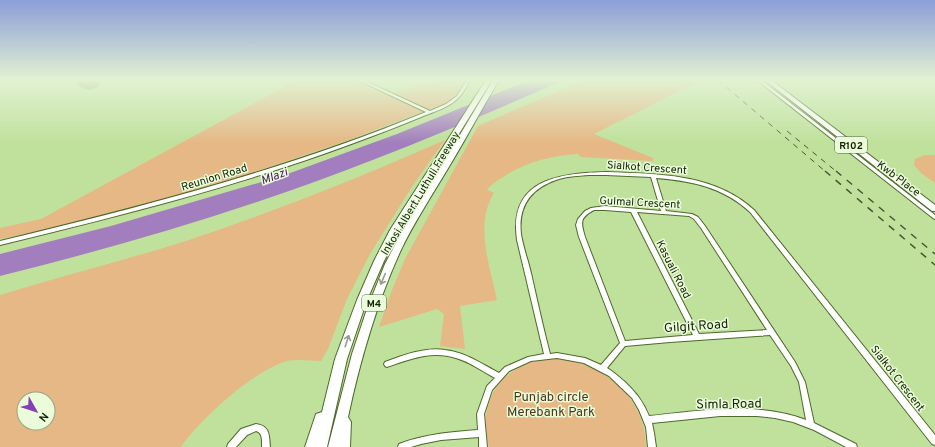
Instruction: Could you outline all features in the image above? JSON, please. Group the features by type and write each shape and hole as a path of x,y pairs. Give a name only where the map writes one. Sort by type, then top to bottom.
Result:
{"highway":[{"name":"Inkosi Albert Luthuli Freeway","path":"320,447 341,359 359,307 379,261 395,230 476,101"},
{"name":"Inkosi Albert Luthuli Freeway","path":"335,447 344,405 360,345 377,294 400,244 484,101"},
{"path":"312,447 341,359"},
{"path":"343,447 344,405"}],"main road":[{"name":"R102","path":"794,101 935,209"},
{"name":"R102","path":"800,101 935,203"}],"street":[{"path":"405,101 429,112"},
{"name":"Reunion Road","path":"0,243 85,223 235,181 349,143 429,112 453,101"},
{"name":"Kwb Place","path":"785,101 935,216"},
{"name":"Sialkot Crescent","path":"547,355 521,246 518,224 519,212 525,198 543,184 566,176 590,174 653,176 681,179 706,184 729,194 747,206 935,441"},
{"path":"653,176 664,212"},
{"name":"Gulmal Crescent","path":"622,344 579,225 580,218 593,209 605,208 687,214 698,220 793,364 802,382 811,426"},
{"name":"Kasuali Road","path":"633,210 697,337"},
{"name":"Gilgit Road","path":"622,344 771,332"},
{"path":"603,368 622,344"},
{"path":"387,364 426,353 446,352 464,357 499,377"},
{"path":"484,447 481,433 481,413 485,399 492,387 499,377 508,369 526,359 547,355 570,356 582,359 603,368 614,375 637,399 647,420 652,447"},
{"name":"Simla Road","path":"647,420 725,412 752,412 784,417 811,426 853,447"},
{"path":"231,447 247,430 259,427 265,432 266,447"},
{"path":"402,447 411,443 443,436 481,433"}],"green space":[{"path":"259,101 449,101 346,141 246,175 156,201 33,233 0,239 0,228 41,219"},
{"path":"536,101 660,101 594,134 653,158 653,161 581,157 578,154 559,156 540,160 523,166 493,183 487,190 494,193 488,205 485,218 485,246 497,300 460,306 465,349 440,346 444,314 437,309 379,327 405,259 478,126"},
{"path":"445,140 413,185 370,254 347,299 328,349 321,361 286,361 268,369 226,399 200,423 181,447 0,447 0,295 189,240 222,229 350,180"},
{"path":"925,155 935,155 935,183 921,173 914,165 915,159"},
{"name":"Punjab circle Merebank Park","path":"550,358 568,360 586,365 602,373 616,383 629,396 638,411 644,428 646,447 489,447 486,430 486,414 490,400 497,387 506,376 518,368 533,362"}],"shaded area":[{"path":"479,101 515,101 325,178 233,210 94,252 0,276 0,254 111,226 282,176 397,134"}],"railway":[{"path":"742,101 826,172"},
{"path":"787,131 837,172"},
{"path":"825,171 935,265"},
{"path":"836,171 935,254"}],"water label":[{"name":"Mlazi","path":"274,176"}]}
